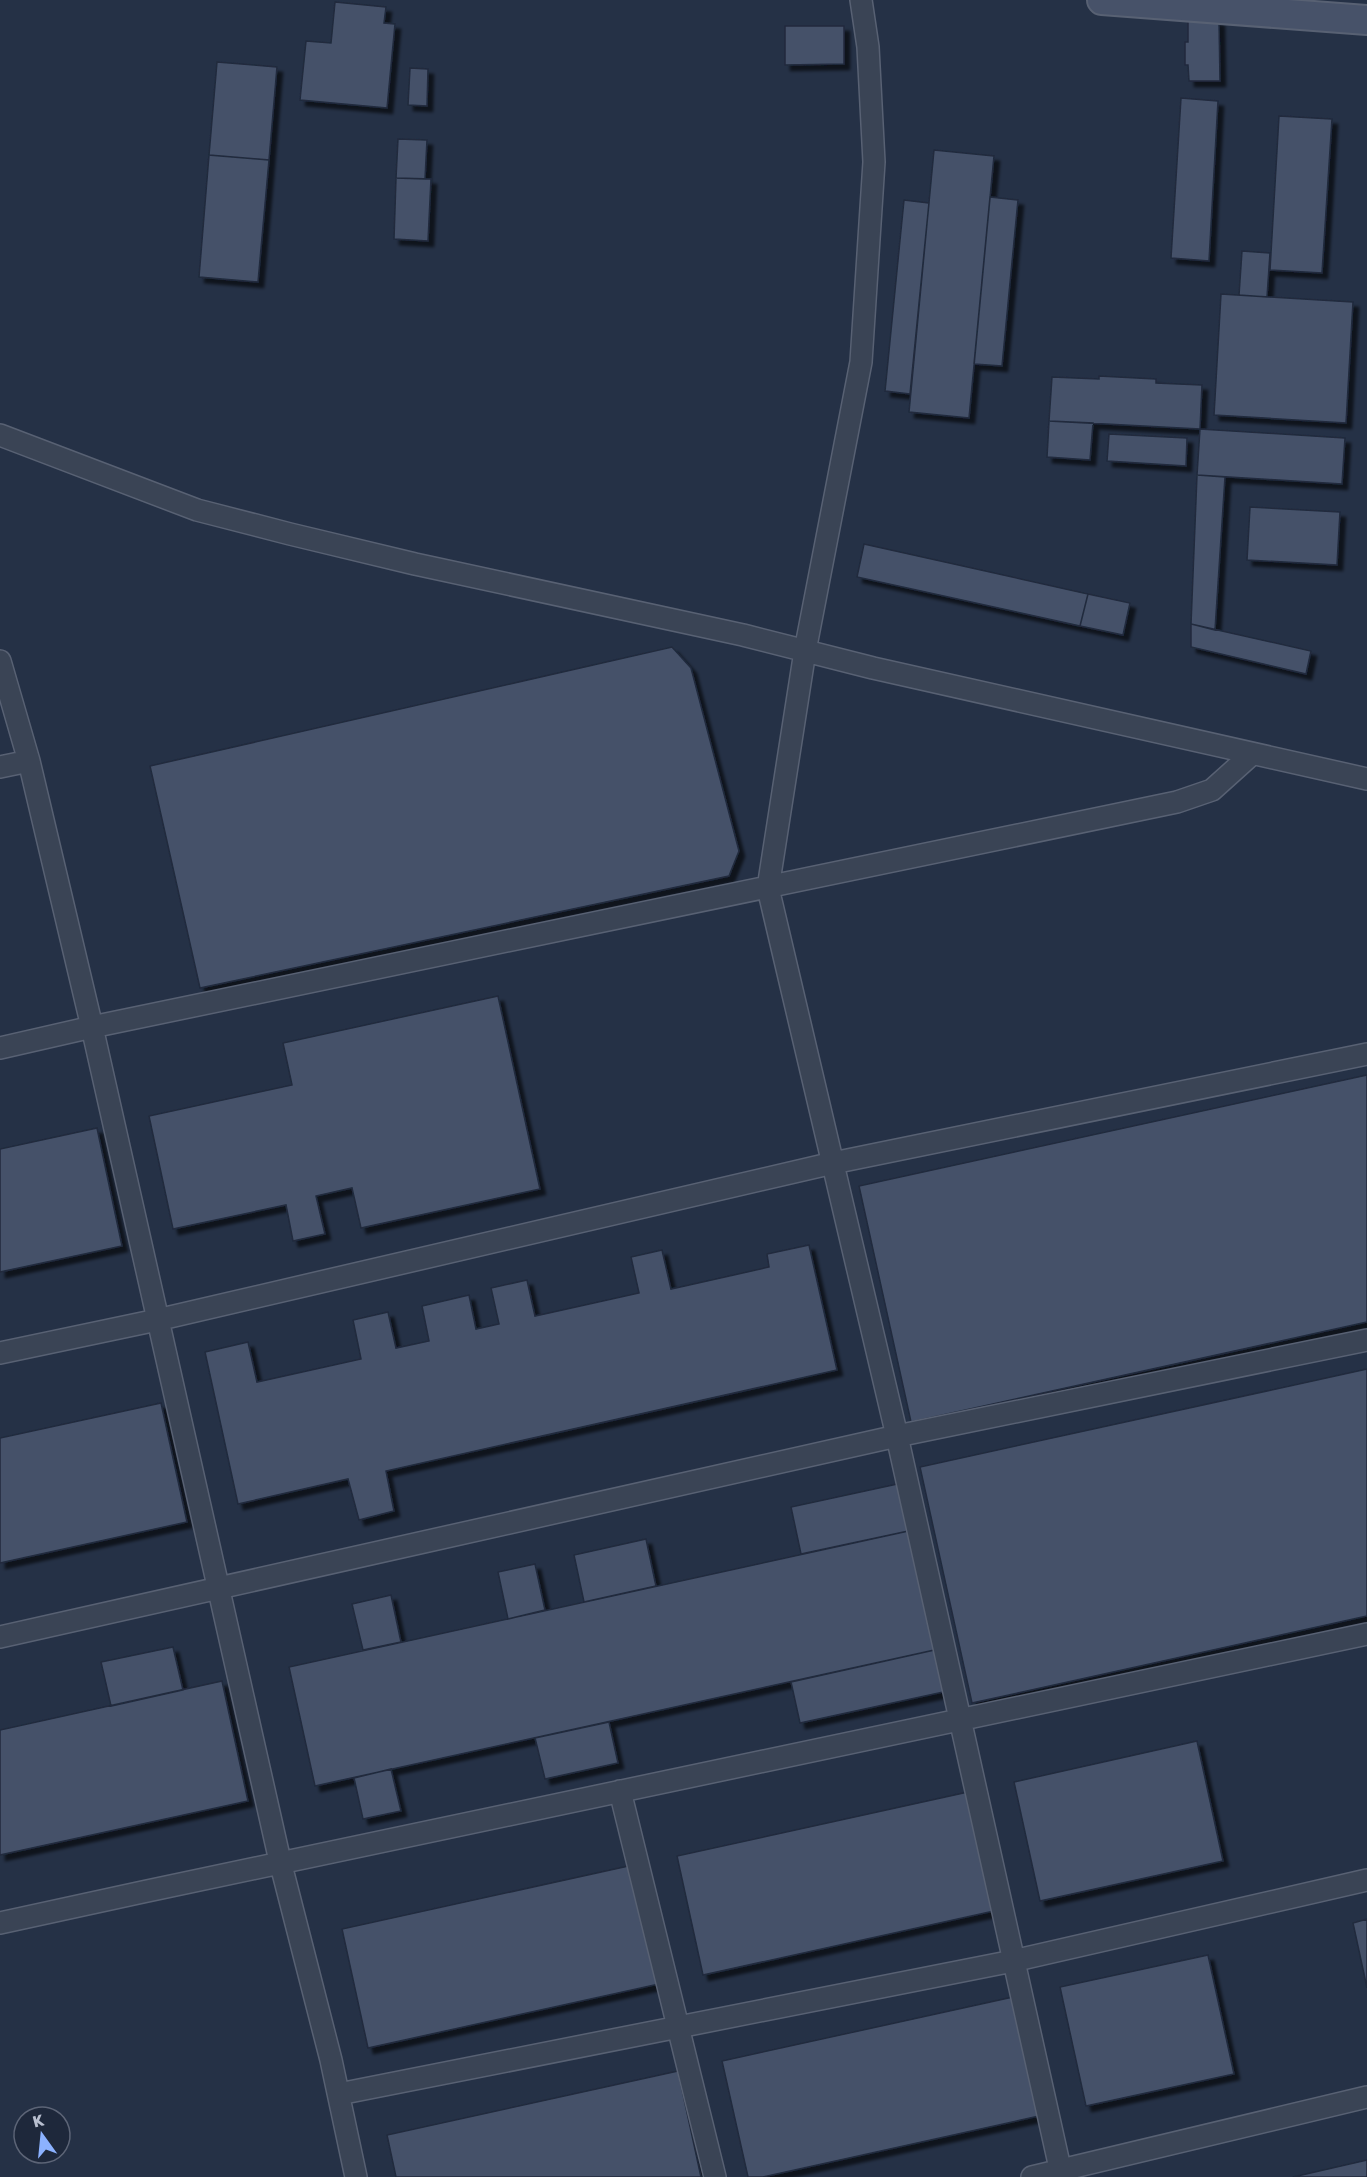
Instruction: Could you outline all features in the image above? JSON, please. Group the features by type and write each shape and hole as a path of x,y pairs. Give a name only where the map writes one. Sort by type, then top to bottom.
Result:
{"street":[{"path":"861,0 868,47 874,162 861,362 806,651 768,888 897,1436 1061,2174"},
{"path":"1102,0 1367,20"},
{"path":"0,435 197,510 415,564 743,635 873,668 1367,779"},
{"path":"0,661 29,761 92,1027 280,1861 339,2094 356,2177"},
{"path":"0,1048 1177,802 1212,790 1252,754"},
{"path":"0,767 29,761"},
{"path":"0,1353 158,1320 833,1163 1367,1054"},
{"path":"0,1637 897,1436 1367,1340"},
{"path":"0,1923 280,1861 960,1721 1367,1634"},
{"path":"620,1791 680,2027 715,2177"},
{"path":"339,2094 1014,1961 1367,1880"},
{"path":"1032,2177 1061,2174 1367,2097"}],"building":[{"path":"335,2 386,7 384,23 395,24 387,108 300,100 306,41 331,43"},
{"path":"1188,20 1219,20 1220,81 1189,81 1188,65 1185,65"},
{"path":"785,26 844,26 844,64 785,65"},
{"path":"217,62 277,67 269,160 209,155"},
{"path":"410,68 428,69 427,106 408,105"},
{"path":"1181,98 1218,101 1209,261 1171,258"},
{"path":"1279,116 1332,119 1322,273 1270,270"},
{"path":"398,139 427,140 425,179 396,178"},
{"path":"934,150 994,156 969,418 909,412"},
{"path":"209,155 269,160 258,282 199,277"},
{"path":"396,178 431,179 428,241 394,239"},
{"path":"990,197 1018,200 1002,366 974,364"},
{"path":"904,200 929,203 910,394 885,391"},
{"path":"1242,251 1270,253 1267,297 1239,295"},
{"path":"1221,294 1353,302 1346,423 1214,415"},
{"path":"1099,376 1156,379 1156,383 1202,385 1200,429 1049,421 1052,377 1099,379"},
{"path":"1049,421 1093,423 1090,460 1047,457"},
{"path":"1200,429 1345,438 1342,484 1197,475"},
{"path":"1109,434 1187,438 1186,466 1107,461"},
{"path":"1197,475 1225,477 1215,630 1191,624"},
{"path":"1250,507 1340,512 1337,565 1247,560"},
{"path":"864,544 1088,594 1080,626 857,577"},
{"path":"1088,594 1130,603 1123,635 1080,626"},
{"path":"1191,624 1311,651 1306,674 1191,647"},
{"path":"672,647 691,668 739,851 729,876 200,988 150,766"},
{"path":"498,996 540,1189 361,1228 352,1188 316,1196 325,1234 293,1241 286,1205 173,1229 149,1116 292,1085 283,1043"},
{"path":"1367,1075 1367,1322 911,1422 859,1186"},
{"path":"97,1128 122,1246 0,1272 0,1149"},
{"path":"809,1245 837,1370 386,1471 394,1511 359,1520 348,1479 238,1504 205,1352 248,1342 257,1382 361,1359 353,1320 388,1312 396,1348 429,1341 422,1306 469,1295 476,1329 499,1324 491,1288 527,1280 535,1316 639,1293 631,1257 662,1250 671,1289 769,1267 767,1254"},
{"path":"1367,1369 1367,1616 972,1703 920,1467"},
{"path":"161,1403 187,1522 0,1563 0,1438"},
{"path":"902,1483 913,1530 801,1554 791,1507"},
{"path":"913,1530 939,1649 315,1786 289,1667"},
{"path":"646,1539 656,1586 584,1602 574,1555"},
{"path":"535,1564 545,1610 508,1619 498,1572"},
{"path":"391,1595 401,1642 363,1650 352,1604"},
{"path":"173,1647 183,1690 111,1706 101,1662"},
{"path":"939,1649 948,1691 800,1723 791,1682"},
{"path":"222,1681 248,1801 0,1855 0,1730"},
{"path":"609,1722 618,1763 545,1779 535,1738"},
{"path":"1197,1741 1223,1861 1040,1901 1014,1782"},
{"path":"391,1769 401,1811 363,1819 354,1778"},
{"path":"968,1792 994,1911 703,1975 677,1856"},
{"path":"633,1865 659,1984 368,2048 342,1929"},
{"path":"1367,1919 1367,1988 1353,1923"},
{"path":"1208,1955 1234,2074 1086,2106 1060,1987"},
{"path":"1013,1997 1039,2116 763,2177 748,2177 722,2061"},
{"path":"678,2071 701,2177 396,2177 387,2135"},
{"path":"1367,2160 1367,2177 1293,2177"}]}
